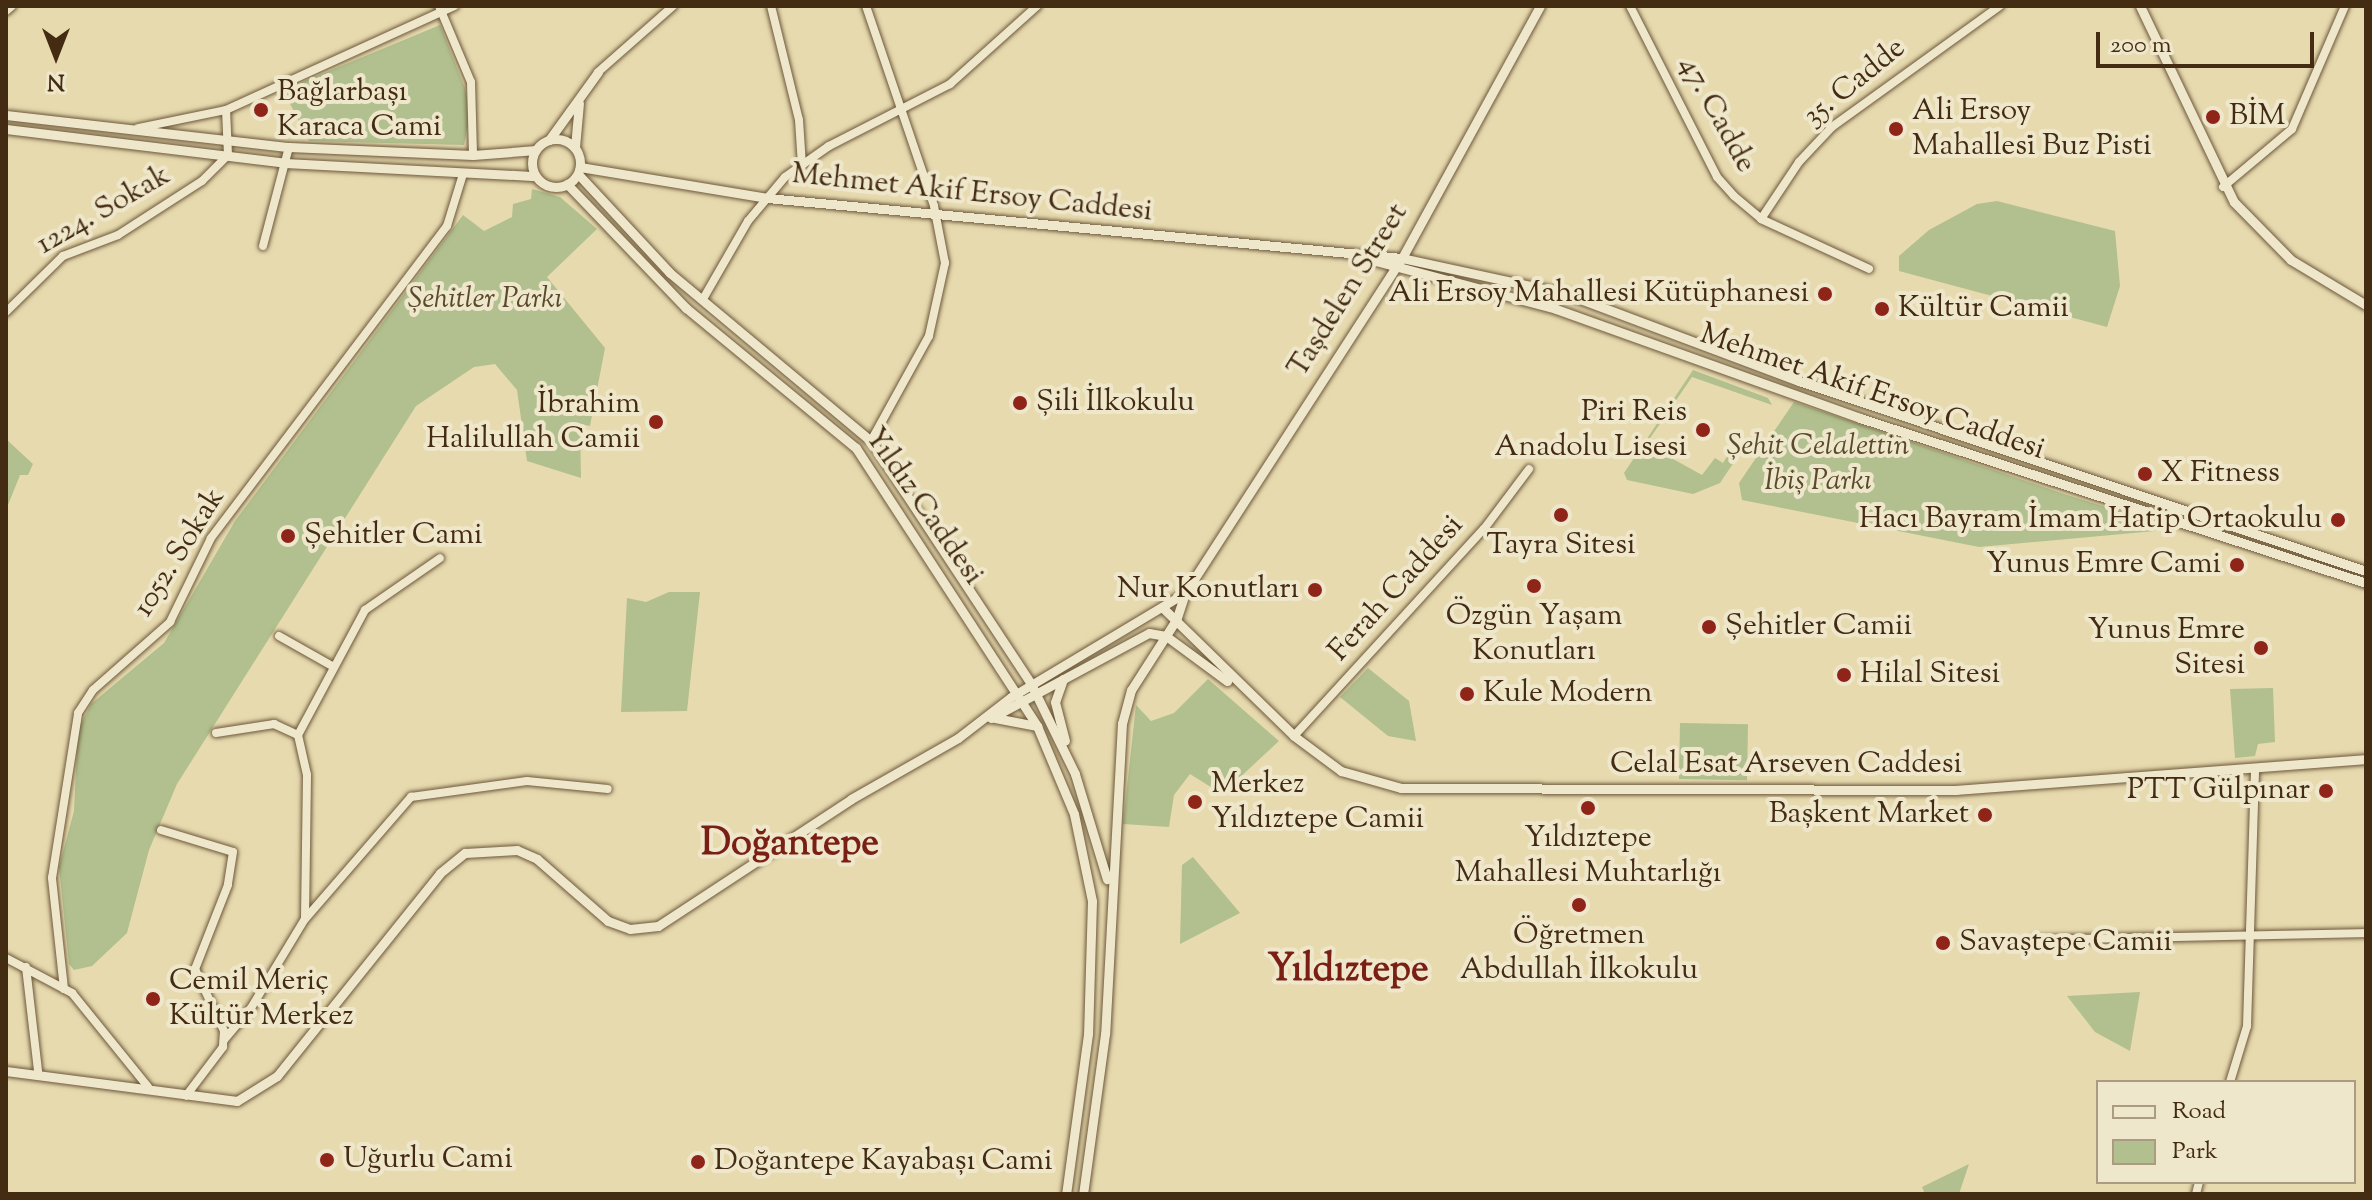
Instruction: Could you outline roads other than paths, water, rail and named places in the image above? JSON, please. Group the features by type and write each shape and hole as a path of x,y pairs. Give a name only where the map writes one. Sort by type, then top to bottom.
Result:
{"main road":[{"name":"Taşdelen Street","path":"1185,593 1399,263 1540,6"},
{"path":"2140,6 2223,187 2275,247 2366,305"},
{"path":"6,115 229,137 289,147 473,155 536,150 549,140 598,72"},
{"path":"6,129 285,163 536,176 547,185 567,184 579,170 575,147 579,100"},
{"path":"549,140 575,147"},
{"path":"536,150 536,176"},
{"name":"Mehmet Akif Ersoy Caddesi","path":"579,170 767,198 936,212 1362,256 1567,294 1812,386 2366,571"},
{"name":"Yıldız Caddesi","path":"579,170 703,299 871,441 1033,689 1075,774 1109,886"},
{"name":"Yıldız Caddesi","path":"567,184 686,308 856,448 1021,696 1037,726 1074,814 1092,901 1088,1034 1066,1194"},
{"name":"Mehmet Akif Ersoy Caddesi","path":"1399,263 1556,309 1860,418 2366,583"},
{"path":"6,1071 38,1071 148,1087 186,1096 237,1101 277,1076 440,873 465,853 517,850 537,859 608,921 630,929 658,926 1185,593"},
{"path":"1083,1194 1105,1034 1109,886 1124,712 1164,635 1176,620 1185,593"},
{"path":"1160,610 1176,620 1237,687"},
{"path":"1160,610 1164,635"},
{"path":"1033,689 1064,677 1142,635 1164,635 1237,687"},
{"path":"1064,677 1055,702 1075,774"},
{"name":"Celal Esat Arseven Caddesi","path":"1237,687 1341,771 1401,788 1956,790 2366,759"},
{"path":"984,721 1013,717 1037,726"}],"street":[{"path":"6,11 12,6"},
{"path":"134,129 226,110 454,6"},
{"path":"598,72 673,6"},
{"path":"771,6 799,120 802,165"},
{"path":"866,6 944,241 942,302 871,441"},
{"path":"703,299 767,198 802,165 950,84 1037,6"},
{"name":"47. Cadde","path":"1630,6 1717,177 1761,219 1869,269"},
{"name":"35. Cadde","path":"1761,219 1832,127 2000,6"},
{"path":"2223,187 2292,129 2345,6"},
{"path":"440,10 471,82 473,155"},
{"path":"226,110 228,155"},
{"path":"263,246 289,147"},
{"name":"1224. Sokak","path":"6,312 63,256 159,211 228,155"},
{"name":"1052. Sokak","path":"64,989 52,878 78,713 93,690 170,622 211,538 447,226 463,174"},
{"name":"Ferah Caddesi","path":"1294,736 1484,529 1529,469"},
{"path":"305,919 307,775 298,735 332,666 365,610 440,558"},
{"path":"279,636 332,666"},
{"path":"216,733 274,724 298,735"},
{"path":"2231,1080 2247,1026 2255,769"},
{"path":"186,1096 224,1040 251,1008 305,919 411,797 527,781 608,789"},
{"path":"161,830 233,852 228,885 195,969 224,1040"},
{"path":"2035,940 2248,933 2366,933"},
{"path":"6,958 64,989 148,1087"},
{"path":"26,967 38,1071"}],"place":[{"name":"Bağlarbaşı Karaca Cami","path":"261,110"},
{"name":"BİM","path":"2213,117"},
{"name":"Ali Ersoy Mahallesi̇ Buz Pisti","path":"1896,129"},
{"name":"Ali Ersoy Mahallesi Kütüphanesi","path":"1825,294"},
{"name":"Kültür Camii","path":"1882,309"},
{"name":"Şili İlkokulu","path":"1020,403"},
{"name":"İbrahim Halilullah Camii","path":"656,422"},
{"name":"Piri Reis Anadolu Lisesi","path":"1703,430"},
{"name":"X Fitness","path":"2145,474"},
{"name":"Tayra Sitesi","path":"1561,515"},
{"name":"Hacı Bayram İmam Hatip Ortaokulu","path":"2338,520"},
{"name":"Şehitler Cami","path":"288,536"},
{"name":"Yunus Emre Cami","path":"2237,565"},
{"name":"Özgün Yaşam Konutları","path":"1534,586"},
{"name":"Nur Konutları","path":"1315,590"},
{"name":"Şehitler Camii","path":"1709,627"},
{"name":"Yunus Emre Sitesi","path":"2261,648"},
{"name":"Hilal Sitesi","path":"1844,675"},
{"name":"Kule Modern","path":"1467,694"},
{"name":"PTT Gülpınar","path":"2326,791"},
{"name":"Merkez Yıldıztepe Camii","path":"1195,802"},
{"name":"Yıldıztepe Mahallesi Muhtarlığı","path":"1588,808"},
{"name":"Başkent Market","path":"1985,815"},
{"name":"Öğretmen Abdullah İlkokulu","path":"1579,905"},
{"name":"Savaştepe Camii","path":"1943,943"},
{"name":"Cemil Meriç Kültür Merkez","path":"153,999"},
{"name":"Uğurlu Cami","path":"327,1160"},
{"name":"Doğantepe Kayabaşı Cami","path":"698,1162"}],"district":[{"name":"Doğantepe","path":"790,846"},
{"name":"Yıldıztepe","path":"1348,972"}],"park label":[{"name":"Şehitler Parkı","path":"485,300"},
{"name":"Şehit Celalettin İbiş Parkı","path":"1818,464"}]}
